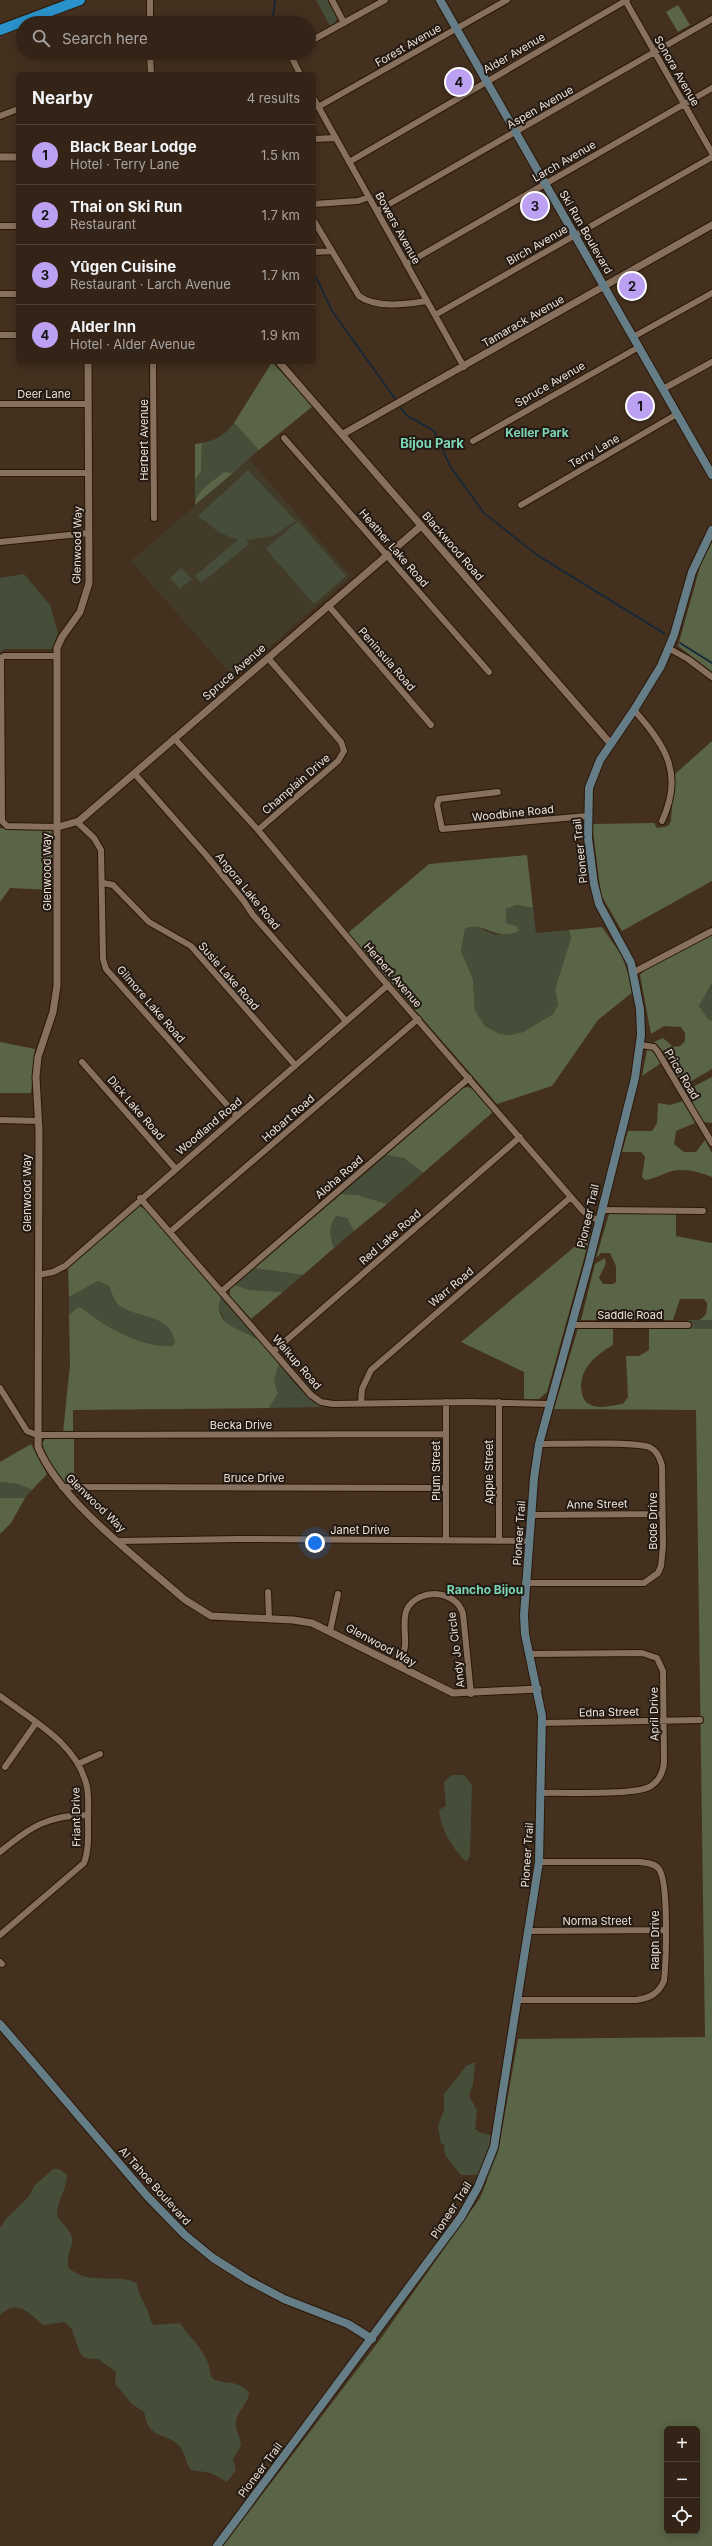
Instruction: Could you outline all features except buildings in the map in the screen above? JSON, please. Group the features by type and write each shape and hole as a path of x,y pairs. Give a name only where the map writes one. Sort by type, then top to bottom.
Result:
{"highway":[{"path":"37,16 80,0"},
{"path":"0,30 16,24"}],"main road":[{"name":"Ski Run Boulevard","path":"440,0 712,475"},
{"name":"Pioneer Trail","path":"217,2546 467,2209 488,2166 498,2131 539,1862 542,1793 542,1723 538,1689 529,1654 524,1625 525,1583 539,1444 602,1210 641,1045 640,1009 634,972 628,956 604,913 596,895 588,848 587,816 593,774 610,743 634,710 670,649 692,572 712,530"},
{"name":"Al Tahoe Boulevard","path":"0,2024 148,2197 185,2235 212,2258 248,2280 284,2299 348,2324 372,2339"}],"street":[{"path":"150,0 150,16"},
{"path":"332,0 344,23"},
{"path":"316,38 385,0"},
{"name":"Forest Avenue","path":"318,107 507,0"},
{"name":"Sonora Avenue","path":"626,0 654,52 712,152"},
{"name":"Alder Avenue","path":"349,162 626,0"},
{"name":"Aspen Avenue","path":"377,211 712,19"},
{"path":"150,60 151,72"},
{"path":"293,60 299,72"},
{"name":"Larch Avenue","path":"406,264 712,88"},
{"name":"Bowers Avenue","path":"316,104 464,367"},
{"path":"0,116 16,110"},
{"path":"316,139 336,138"},
{"path":"0,157 16,157"},
{"name":"Birch Avenue","path":"435,315 712,157"},
{"path":"316,204 358,202 369,197"},
{"path":"316,224 357,294 364,300 386,303 427,301"},
{"name":"Tamarack Avenue","path":"343,434 464,367 712,224"},
{"path":"0,226 16,226"},
{"path":"316,252 332,251"},
{"path":"0,294 16,294"},
{"path":"633,337 712,294"},
{"path":"0,335 16,335"},
{"name":"Spruce Avenue","path":"473,441 639,347"},
{"path":"663,389 712,362"},
{"name":"Glenwood Way","path":"88,364 89,532 87,593 80,612 59,642 57,656 57,986 53,1012 37,1067 38,1274 36,1435 41,1454 62,1487 119,1541 202,1612 219,1618 303,1621 330,1631 447,1691 471,1694 538,1689"},
{"name":"Herbert Avenue","path":"153,364 154,518"},
{"name":"Blackwood Road","path":"281,364 610,743"},
{"name":"Deer Lane","path":"0,404 88,404"},
{"name":"Terry Lane","path":"521,505 677,414"},
{"name":"Heather Lake Road","path":"284,438 489,672"},
{"path":"0,473 89,473"},
{"name":"Spruce Avenue","path":"58,827 77,822 421,526"},
{"path":"0,542 89,532"},
{"name":"Peninsula Road","path":"328,605 431,725"},
{"path":"670,649 688,659 712,677"},
{"path":"57,656 2,656 2,822 4,825 58,827"},
{"name":"Champlain Drive","path":"258,830 338,761 344,751 341,742 268,658"},
{"path":"634,710 651,729 670,761 672,790 669,806 662,821"},
{"name":"Herbert Avenue","path":"174,738 258,830 388,985 586,1215 599,1220"},
{"name":"Angora Lake Road","path":"134,773 244,900 253,915 346,1021"},
{"name":"Woodbine Road","path":"498,792 439,799 437,805 442,829 587,816"},
{"name":"Gilmore Lake Road","path":"77,822 98,844 102,858 103,959 106,968 237,1116"},
{"name":"Susie Lake Road","path":"103,884 113,885 149,922 191,946 295,1065"},
{"path":"634,972 712,931"},
{"name":"Woodland Road","path":"38,1274 53,1272 65,1266 140,1198 388,985"},
{"name":"Hobart Road","path":"170,1232 418,1019"},
{"name":"Price Road","path":"641,1045 654,1047 658,1052 712,1144"},
{"name":"Dick Lake Road","path":"82,1062 175,1168"},
{"name":"Aloha Road","path":"222,1291 469,1078"},
{"path":"0,1120 38,1121"},
{"name":"Red Lake Road","path":"274,1352 520,1137"},
{"name":"Warr Road","path":"361,1403 362,1389 371,1370 571,1197"},
{"name":"Walkup Road","path":"140,1198 316,1399 326,1403 499,1402 549,1404"},
{"path":"602,1210 703,1211"},
{"name":"Saddle Road","path":"572,1325 688,1325"},
{"path":"0,1388 27,1431 36,1435"},
{"name":"Plum Street","path":"446,1402 446,1540"},
{"name":"Apple Street","path":"499,1402 499,1541"},
{"name":"Becka Drive","path":"36,1435 446,1434"},
{"name":"Bode Drive","path":"525,1583 634,1584 653,1579 661,1566 662,1466 657,1452 651,1447 635,1445 539,1444"},
{"name":"Bruce Drive","path":"62,1487 446,1488"},
{"name":"Anne Street","path":"532,1515 662,1514"},
{"name":"Janet Drive","path":"119,1541 530,1541"},
{"path":"268,1592 269,1619"},
{"path":"330,1631 338,1594"},
{"name":"Andy Jo Circle","path":"398,1666 404,1647 406,1611 411,1603 418,1597 445,1595 455,1599 461,1605 471,1694"},
{"name":"April Drive","path":"529,1654 634,1652 657,1658 663,1671 663,1772 651,1786 632,1791 542,1793"},
{"name":"Friant Drive","path":"0,1696 66,1747 78,1764 88,1789 88,1850 84,1863 0,1935"},
{"name":"Edna Street","path":"542,1723 700,1720"},
{"path":"6,1767 36,1723"},
{"path":"78,1764 100,1754"},
{"path":"0,1852 21,1834 48,1819 88,1815"},
{"name":"Ralph Drive","path":"518,2000 636,2000 653,1996 660,1990 664,1981 664,1881 660,1870 654,1865 640,1862 539,1862"},
{"name":"Norma Street","path":"529,1931 665,1930"}],"shaded area":[{"path":"249,459 351,576 234,678 131,561"}],"green space":[{"path":"316,0 327,0 337,18 335,23 330,26"},
{"path":"678,5 690,25 678,32 666,12"},
{"path":"271,364 274,364 313,406 259,450 234,423"},
{"path":"234,423 259,450 233,473 227,473 216,478 207,486 195,501 195,480 201,472 202,443 220,436"},
{"path":"202,443 201,472 195,480 195,444"},
{"path":"248,470 296,521 273,536 246,540 249,544 201,583 195,576 238,540 220,533 198,516"},
{"path":"224,472 233,473 195,505 198,495"},
{"path":"298,521 346,576 314,604 266,549"},
{"path":"712,542 712,672 678,646 701,563"},
{"path":"181,568 192,579 180,589 170,578"},
{"path":"24,574 50,605 58,633 52,649 5,649 0,652 0,578"},
{"path":"712,741 712,881 622,931 601,895 592,824 654,823 657,828 668,826 671,821 674,775"},
{"path":"0,828 52,831 54,890 10,888 0,902"},
{"path":"527,855 533,908 517,905 506,909 506,923 517,926 519,931 510,934 503,934 478,927 465,929 461,951 473,979 475,1010 485,1026 500,1034 510,1035 523,1032 553,1014 558,1005 555,989 571,938 569,930 602,927 622,956 634,991 598,1020 552,1086 497,1104 348,933 429,864"},
{"path":"517,905 533,908 536,933 569,930 571,938 555,989 558,1005 553,1014 523,1032 510,1035 500,1034 485,1026 475,1010 473,979 461,951 465,929 469,927 476,927 493,934 519,931 517,926 506,923 506,909"},
{"path":"712,934 712,983 699,1006 708,1019 712,1021 712,1069 683,1086 662,1050 654,1042 663,1038 673,1047 680,1046 685,1041 685,1033 681,1027 664,1026 651,1034 640,975 645,970"},
{"path":"712,983 712,1021 708,1019 699,1006"},
{"path":"0,1042 35,1049 31,1093 0,1093"},
{"path":"647,1050 652,1050 661,1063 642,1076"},
{"path":"712,1077 712,1123 703,1122 685,1091"},
{"path":"468,1087 473,1089 493,1112 423,1173 404,1158 386,1155 463,1088"},
{"path":"683,1101 695,1123 676,1131 674,1144 684,1152 696,1152 705,1140 712,1153 712,1177 692,1171 677,1170 645,1180 642,1177 645,1157 641,1152 622,1152 628,1131 652,1131 657,1123 658,1103 670,1105"},
{"path":"386,1155 404,1158 423,1173 387,1204 358,1195 341,1194"},
{"path":"341,1194 358,1195 387,1204 354,1231 347,1218 336,1216 333,1220 330,1232 334,1248 303,1275 254,1268"},
{"path":"139,1206 145,1209 221,1297 219,1307 221,1315 225,1321 231,1326 261,1342 279,1363 274,1381 278,1393 269,1408 73,1410 73,1433 63,1433 70,1364 69,1315 78,1307 126,1336 163,1346 172,1346 175,1342 172,1333 167,1326 153,1318 121,1307 112,1295 109,1286 98,1281 69,1297 68,1268"},
{"path":"609,1214 676,1214 676,1236 712,1243 712,1320 699,1320 704,1317 707,1311 707,1303 704,1299 680,1299 673,1320 581,1320 595,1264 605,1258 606,1263 599,1278 603,1284 613,1284 616,1282 616,1266 610,1253 601,1253 596,1258"},
{"path":"336,1216 347,1218 354,1231 334,1248 330,1239 330,1225"},
{"path":"591,1233 547,1392 539,1399 524,1399 524,1372 461,1342"},
{"path":"254,1268 303,1275 283,1292 250,1290 235,1285"},
{"path":"98,1281 109,1286 112,1295 121,1307 153,1318 167,1326 172,1333 175,1342 172,1346 163,1346 144,1342 126,1336 78,1307 69,1315 69,1297"},
{"path":"235,1285 250,1290 283,1292 251,1319 230,1296 230,1289"},
{"path":"221,1297 260,1342 237,1330 225,1320 219,1306"},
{"path":"688,1320 712,1320 712,1329 689,1329"},
{"path":"578,1328 613,1328 613,1345 595,1357 587,1368 582,1381 581,1390 585,1401 596,1407 623,1404 628,1397 626,1356 639,1356 649,1350 649,1328 712,1329 712,2546 223,2546 379,2341 480,2198 498,2153 518,2039 705,2037 696,1410 554,1409"},
{"path":"279,1363 305,1394 318,1404 325,1407 269,1408 278,1393 274,1381"},
{"path":"45,1439 74,1439 74,1484 61,1482 49,1463 42,1443"},
{"path":"31,1444 47,1474 32,1490 18,1484 0,1482 0,1462"},
{"path":"0,1482 18,1484 32,1490 25,1498 0,1498"},
{"path":"0,1498 25,1498 11,1523 0,1534"},
{"path":"452,1775 464,1775 472,1785 470,1856 467,1861 464,1860 451,1843 444,1831 440,1817 439,1810 446,1806 444,1782"},
{"path":"475,2062 473,2084 469,2096 477,2110 475,2129 481,2133 491,2135 508,2153 494,2186 483,2175 461,2175 445,2155 444,2144 441,2144 438,2126 444,2110 444,2094 466,2066"},
{"path":"53,2169 59,2169 67,2175 67,2180 57,2211 57,2217 72,2237 68,2267 76,2273 84,2276 129,2280 137,2283 151,2322 154,2325 180,2323 204,2354 213,2379 239,2385 249,2392 249,2396 236,2421 236,2428 241,2446 233,2459 236,2470 227,2482 211,2473 191,2470 182,2450 177,2444 150,2429 144,2412 132,2404 115,2384 116,2372 98,2359 85,2358 80,2353 71,2328 65,2322 43,2325 23,2309 18,2308 12,2308 0,2315 0,2228 6,2219 29,2196 35,2185"}],"waterway":[{"path":"273,16 275,0"},
{"path":"316,277 332,311 396,400"},
{"path":"401,408 406,415 434,431 450,466 484,513 537,555 665,634"},
{"path":"680,643 712,663"}],"place":[{"name":"Alder Inn","path":"459,82"},
{"name":"Yūgen Cuisine","path":"535,206"},
{"name":"Thai on Ski Run","path":"632,286"},
{"name":"Black Bear Lodge","path":"640,406"}],"district":[{"name":"Keller Park","path":"537,433"},
{"name":"Bijou Park","path":"432,443"},
{"name":"Rancho Bijou","path":"485,1590"}]}
